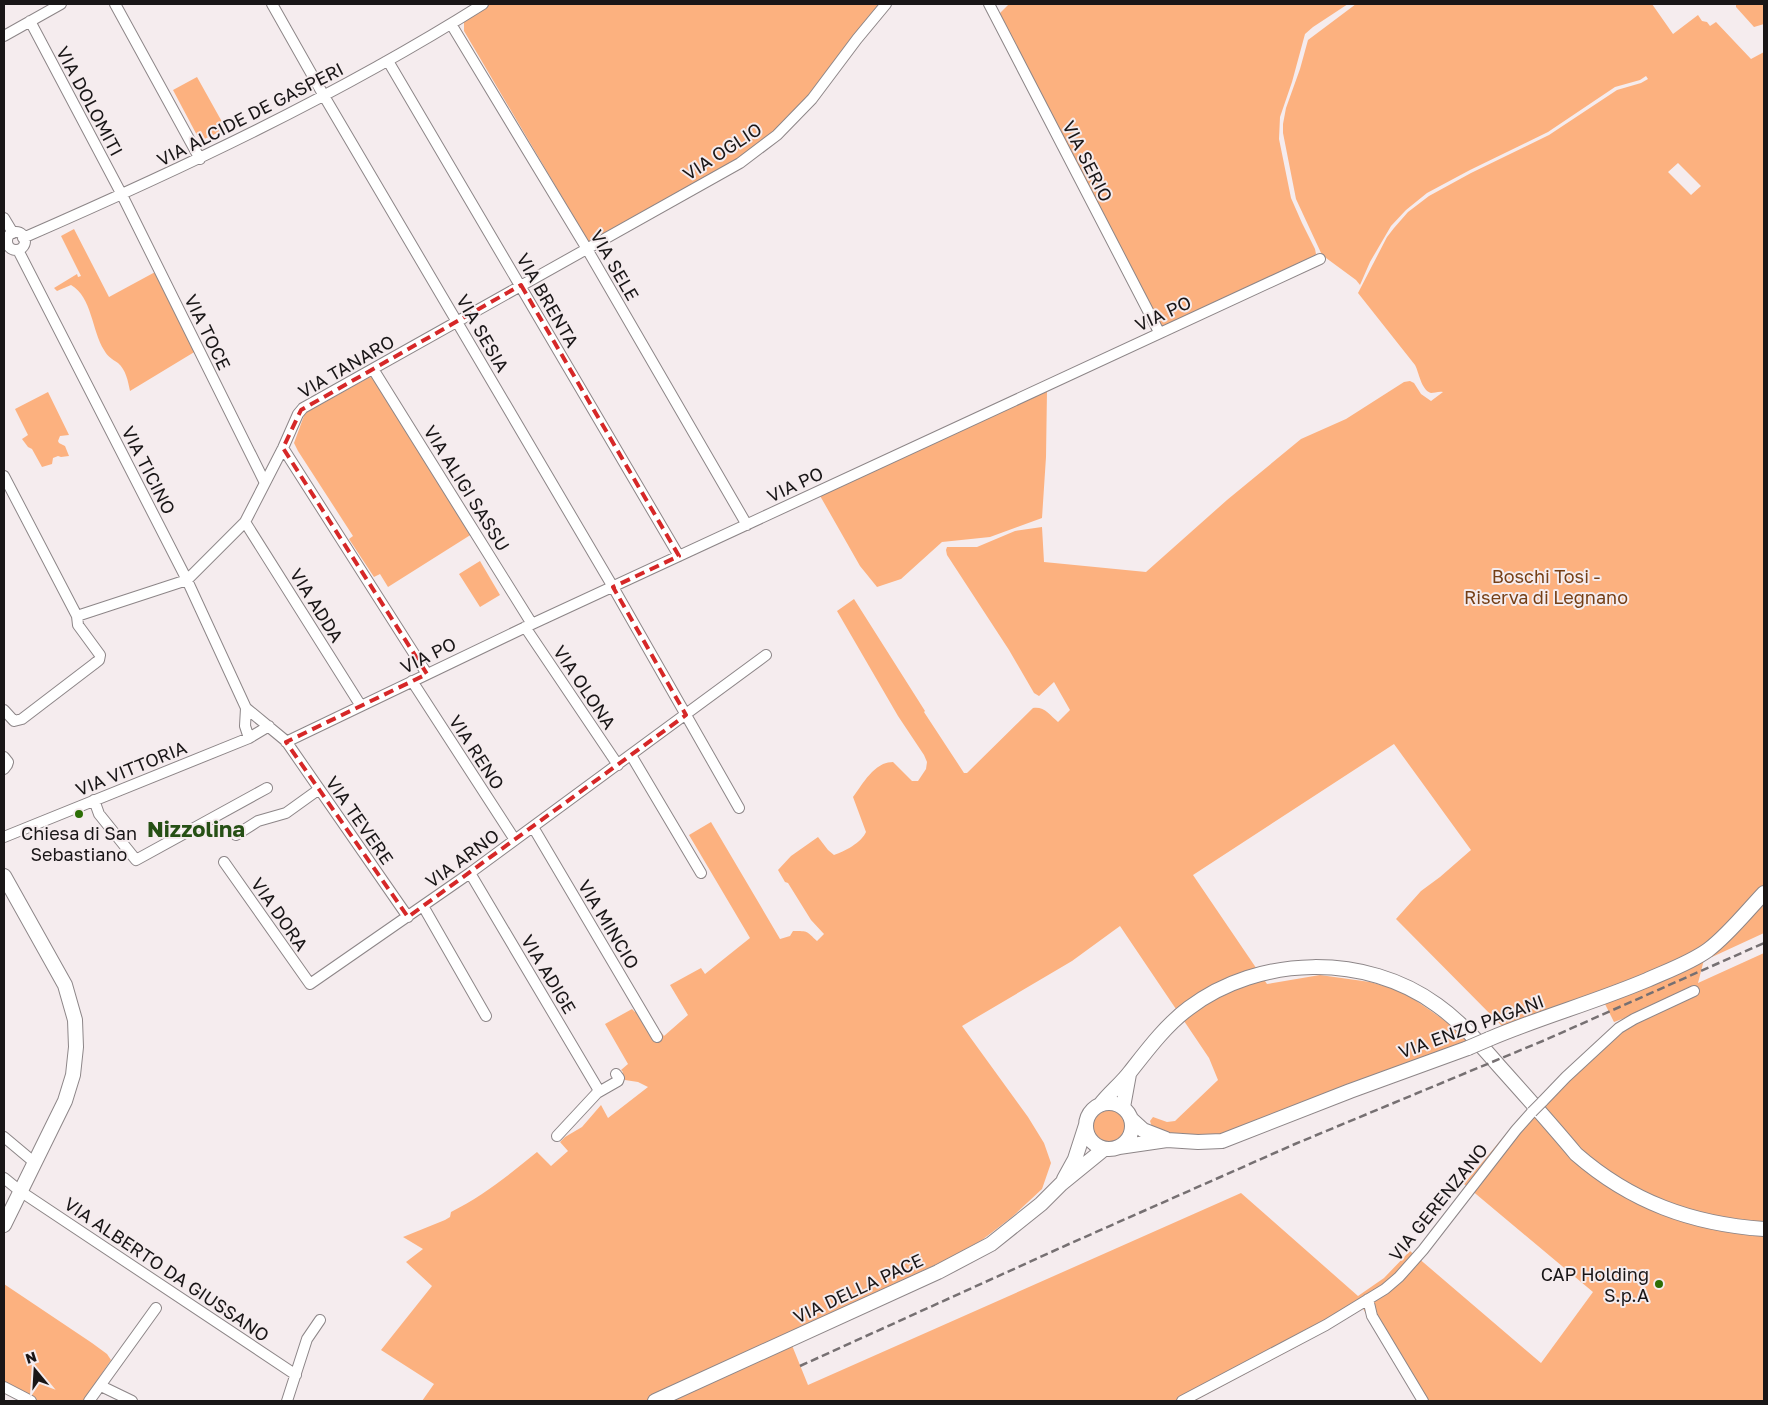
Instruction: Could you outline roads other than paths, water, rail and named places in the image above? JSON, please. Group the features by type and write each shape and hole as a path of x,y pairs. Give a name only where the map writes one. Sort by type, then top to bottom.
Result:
{"main road":[{"path":"4,876 61,976 71,1002 76,1029 76,1057 71,1084 65,1101 4,1225"},
{"name":"VIA ENZO PAGANI","path":"1119,1147 1167,1140 1208,1142 1235,1137 1350,1091 1468,1048 1522,1025 1566,1012 1632,986 1690,960 1712,946 1764,893"},
{"path":"1100,1105 1112,1103 1123,1107 1131,1119 1132,1132 1124,1144 1119,1147 1104,1148 1093,1142 1087,1131 1086,1124 1090,1113 1129,1074 1168,1026 1188,1008 1208,995 1228,985 1263,973 1293,968 1337,968 1362,972 1406,985 1437,1005 1467,1030 1576,1154 1623,1189 1676,1214 1713,1223 1764,1229"},
{"path":"1123,1107 1129,1074"},
{"name":"VIA ENZO PAGANI","path":"1131,1119 1143,1130 1167,1140"},
{"name":"VIA DELLA PACE","path":"1061,1184 1075,1159 1086,1124"},
{"name":"VIA DELLA PACE","path":"655,1401 929,1276 972,1254 1001,1237 1104,1148"}],"street":[{"path":"4,36 61,4"},
{"path":"115,4 200,159"},
{"name":"VIA SESIA","path":"272,4 324,96 613,587 739,808"},
{"name":"VIA ALCIDE DE GASPERI","path":"23,238 200,159 324,96 388,62 483,4"},
{"name":"VIA OGLIO","path":"587,248 740,163 777,135 817,94 857,39 886,4"},
{"name":"VIA SERIO","path":"989,4 1159,332"},
{"name":"VIA DOLOMITI","path":"30,21 122,195"},
{"name":"VIA SELE","path":"451,24 587,248 747,525"},
{"name":"VIA BRENTA","path":"388,62 679,556"},
{"name":"VIA TOCE","path":"122,195 265,484"},
{"path":"4,218 12,233"},
{"path":"12,233 18,233 23,238 23,246 18,250 13,250 6,246 8,237 12,233"},
{"name":"VIA TANARO","path":"186,580 245,522 301,410 587,248"},
{"name":"VIA TICINO","path":"18,250 186,580 246,708"},
{"name":"VIA PO","path":"286,742 529,625 1320,259"},
{"name":"VIA ALIGI SASSU","path":"374,369 529,625"},
{"path":"283,448 427,674"},
{"path":"4,476 77,616 78,625 99,652 98,660 18,721 12,720 4,710"},
{"name":"VIA ADDA","path":"245,522 361,706"},
{"path":"77,616 186,580"},
{"name":"VIA OLONA","path":"529,625 618,765"},
{"name":"VIA ARNO","path":"310,984 516,840 766,655"},
{"name":"VIA RENO","path":"412,681 516,840"},
{"path":"246,708 245,726 249,738"},
{"name":"VIA TEVERE","path":"246,708 286,742 408,917"},
{"path":"245,726 250,719 260,719"},
{"name":"VIA VITTORIA","path":"4,837 249,738 269,726"},
{"path":"631,755 701,873"},
{"path":"4,757 8,762 4,769"},
{"path":"94,800 100,814 136,860 267,788"},
{"path":"236,835 258,821 286,813 318,790"},
{"name":"VIA MINCIO","path":"533,827 657,1037"},
{"name":"VIA DORA","path":"224,862 310,984"},
{"name":"VIA ADIGE","path":"470,873 598,1089 598,1093"},
{"path":"423,906 486,1016"},
{"name":"VIA GERENZANO","path":"1182,1401 1326,1325 1399,1277 1423,1250 1516,1130 1566,1077 1619,1028 1694,991"},
{"path":"557,1136 598,1093 618,1081 619,1078 616,1074"},
{"path":"4,1137 35,1163"},
{"name":"VIA ALBERTO DA GIUSSANO","path":"4,1178 20,1191 296,1375"},
{"path":"1368,1299 1372,1316 1423,1401"},
{"path":"89,1401 156,1308"},
{"path":"287,1401 307,1339 320,1320"},
{"path":"101,1386 132,1401"},
{"path":"4,1388 31,1401"}],"railway":[{"path":"800,1366 1295,1144 1545,1040 1764,943"}],"place":[{"name":"Chiesa di San Sebastiano","path":"79,814"},
{"name":"CAP Holding S.p.A","path":"1659,1284"}],"district":[{"name":"Nizzolina","path":"196,828"}],"park label":[{"name":"Boschi Tosi - Riserva di Legnano","path":"1546,586"}]}
